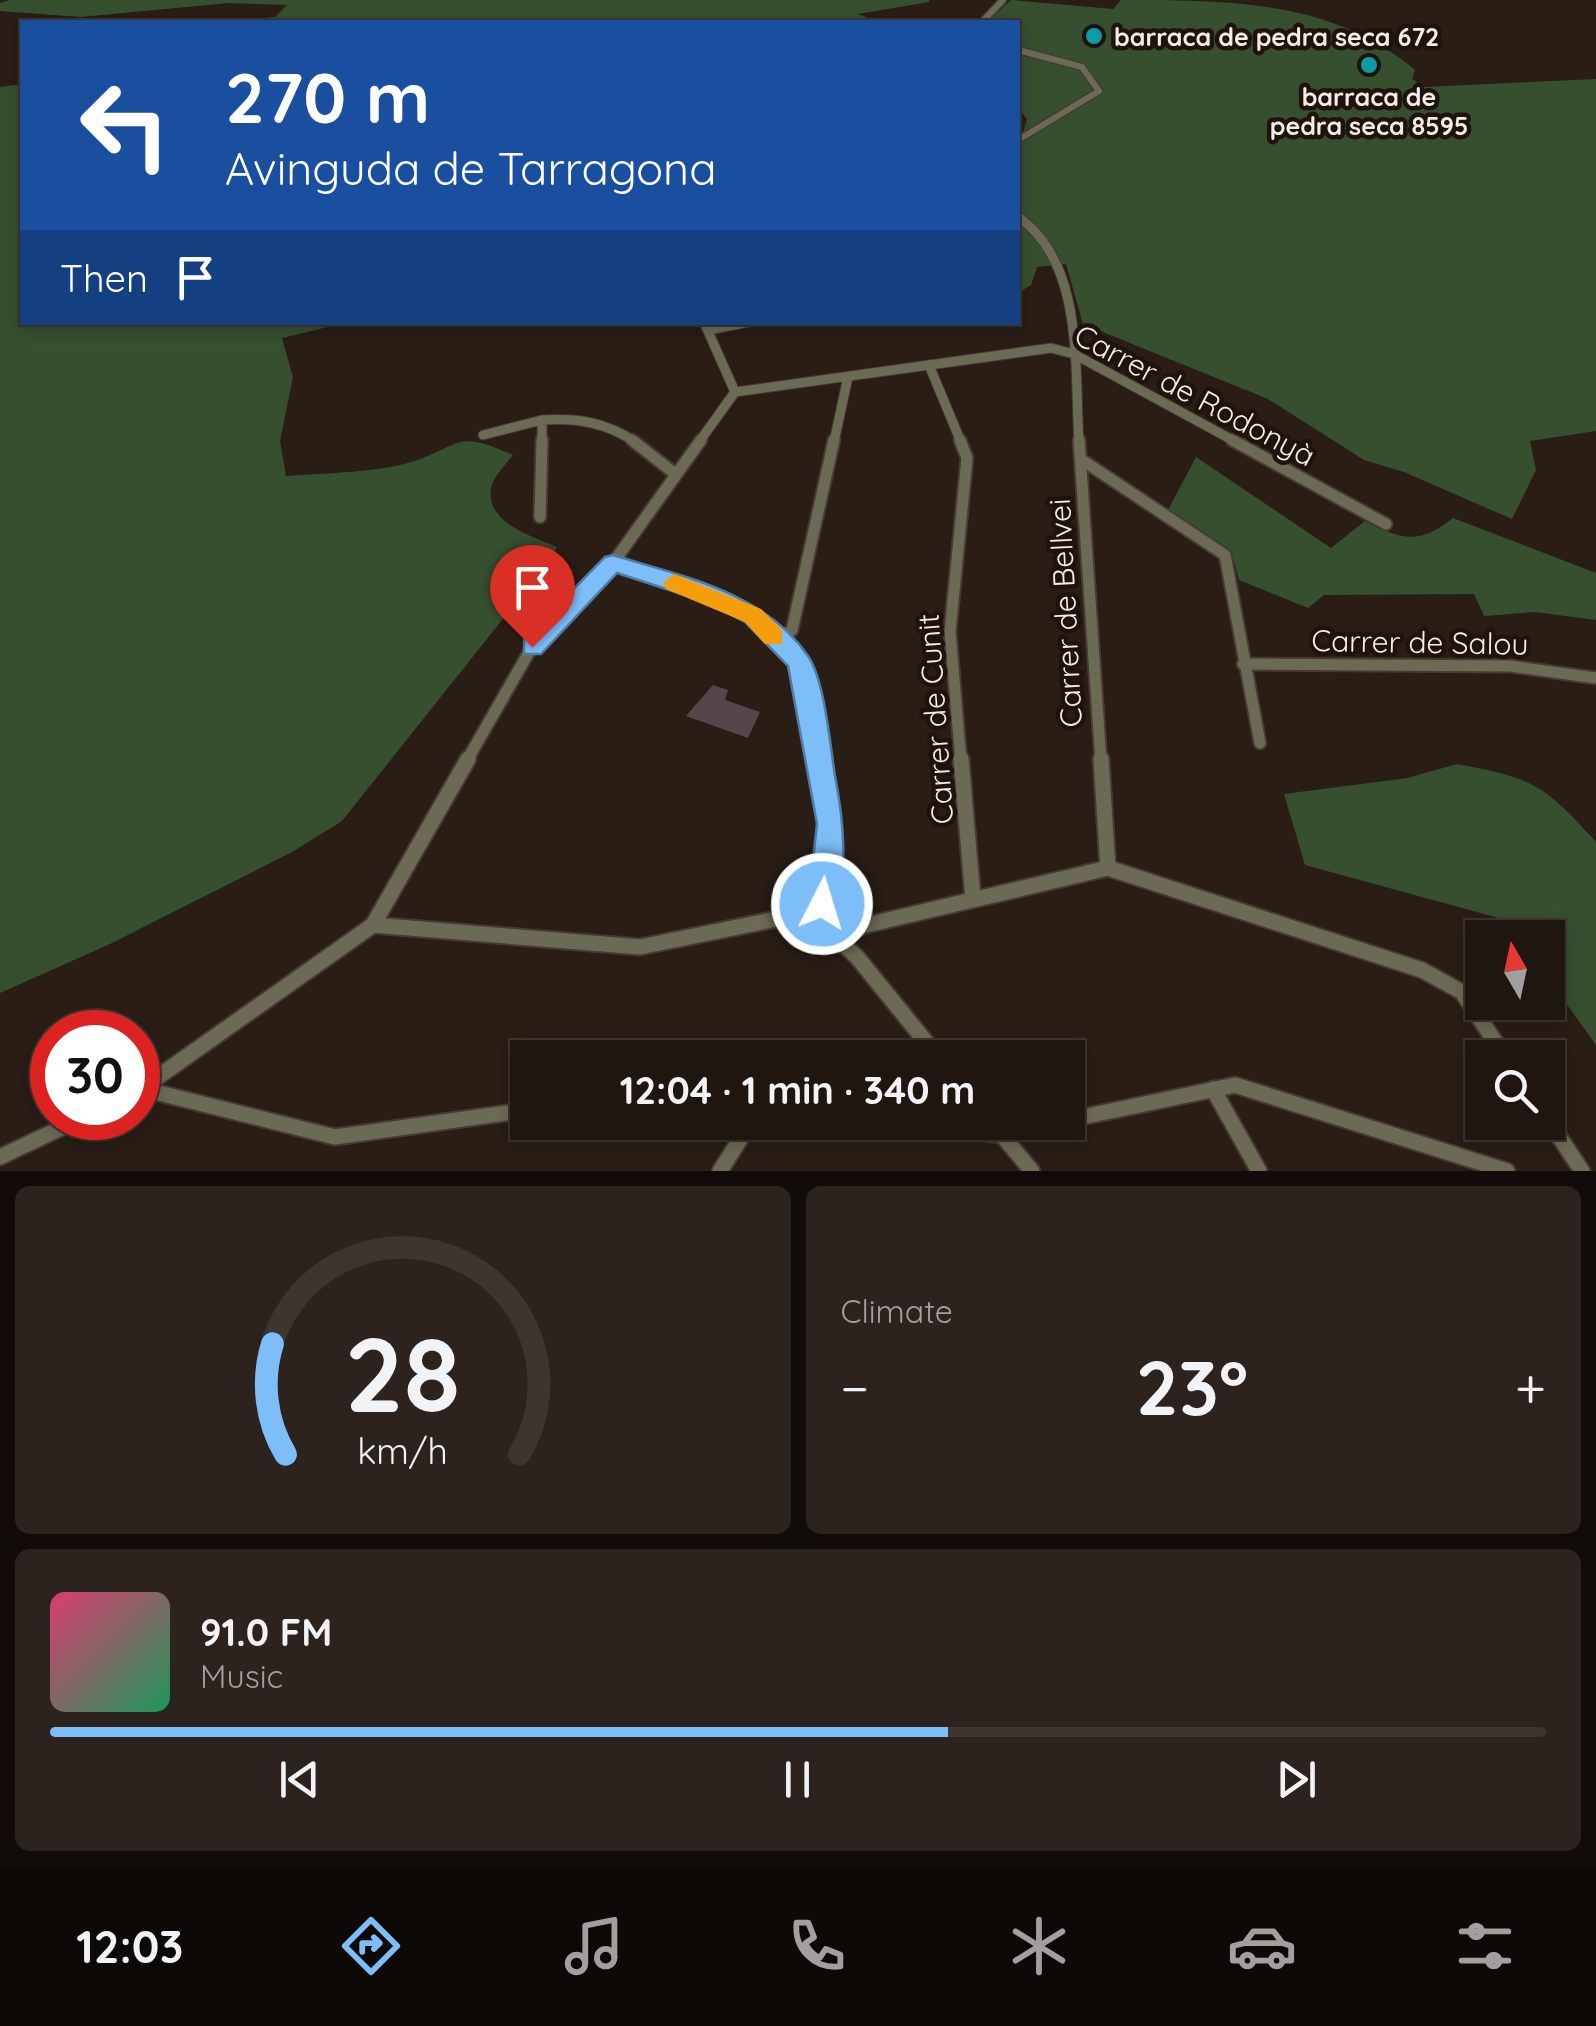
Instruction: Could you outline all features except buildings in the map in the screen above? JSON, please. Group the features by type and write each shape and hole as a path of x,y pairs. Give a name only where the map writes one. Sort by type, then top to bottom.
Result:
{"street":[{"path":"984,20 1003,0"},
{"path":"1020,51 1082,67 1099,90 1020,139"},
{"name":"Carrer de Bellvei","path":"1020,218 1048,239 1055,252 1074,354 1090,655 1108,868"},
{"path":"160,1076 373,925 532,647 613,563 734,392 706,326"},
{"name":"Carrer de Rodonyà","path":"734,392 1039,348 1074,354 1386,524"},
{"name":"Carrer de Cunit","path":"929,365 968,458 950,632 973,899"},
{"path":"778,642 792,630 848,377"},
{"path":"483,436 562,418 625,431 674,474"},
{"path":"540,517 542,420"},
{"path":"1082,460 1225,555 1242,664 1260,743"},
{"path":"613,563 714,596 753,616 799,662 821,754 830,824 822,924"},
{"name":"Carrer de Salou","path":"1242,664 1510,666 1596,678"},
{"path":"373,925 640,947 791,916 858,927 1108,868 1422,970 1462,992 1494,1040"},
{"path":"822,924 857,957 924,1040"},
{"path":"1085,1116 1236,1084 1507,1171"},
{"path":"1213,1090 1259,1171"},
{"path":"160,1095 335,1137 510,1113"},
{"path":"0,1157 36,1140"},
{"path":"720,1171 740,1140"},
{"path":"1006,1140 1032,1171"},
{"path":"1561,1140 1582,1171"}],"green space":[{"path":"929,0 858,14 873,20 244,20 275,17 287,5 228,3 81,17 0,11 0,3"},
{"path":"1011,0 1113,9 1121,0 1240,4 1314,17 1350,30 1415,70 1412,79 1424,87 1596,79 1596,431 1530,441 1536,470 1512,519 1404,472 1364,460 1268,399 1083,324 1066,264 1037,267 1031,285 1020,292 1020,142 1027,119 1020,110 1020,20 989,20"},
{"path":"20,84 20,325 336,325 282,338 293,377 280,441 286,476 381,468 411,462 459,442 479,442 513,455 492,484 495,511 513,527 557,547 543,571 509,564 514,605 342,821 292,852 110,944 0,993 0,87"},
{"path":"1196,457 1331,548 1365,521 1410,537 1430,533 1453,518 1596,573 1596,620 1535,612 1484,616 1474,594 1324,595 1308,608 1239,580 1232,554 1168,510"},
{"path":"1457,764 1521,780 1536,786 1563,807 1596,842 1596,1045 1565,1002 1565,920 1506,920 1305,865 1284,794 1407,778"}],"slow traffic":[{"path":"674,583 714,596 753,616 774,637"}],"place":[{"name":"barraca de pedra seca 672","path":"1094,36"},
{"name":"barraca de pedra seca 8595","path":"1369,65"}],"route":[{"path":"532,647 613,563 714,596 753,616 799,662 821,754 830,824 822,904"}]}
